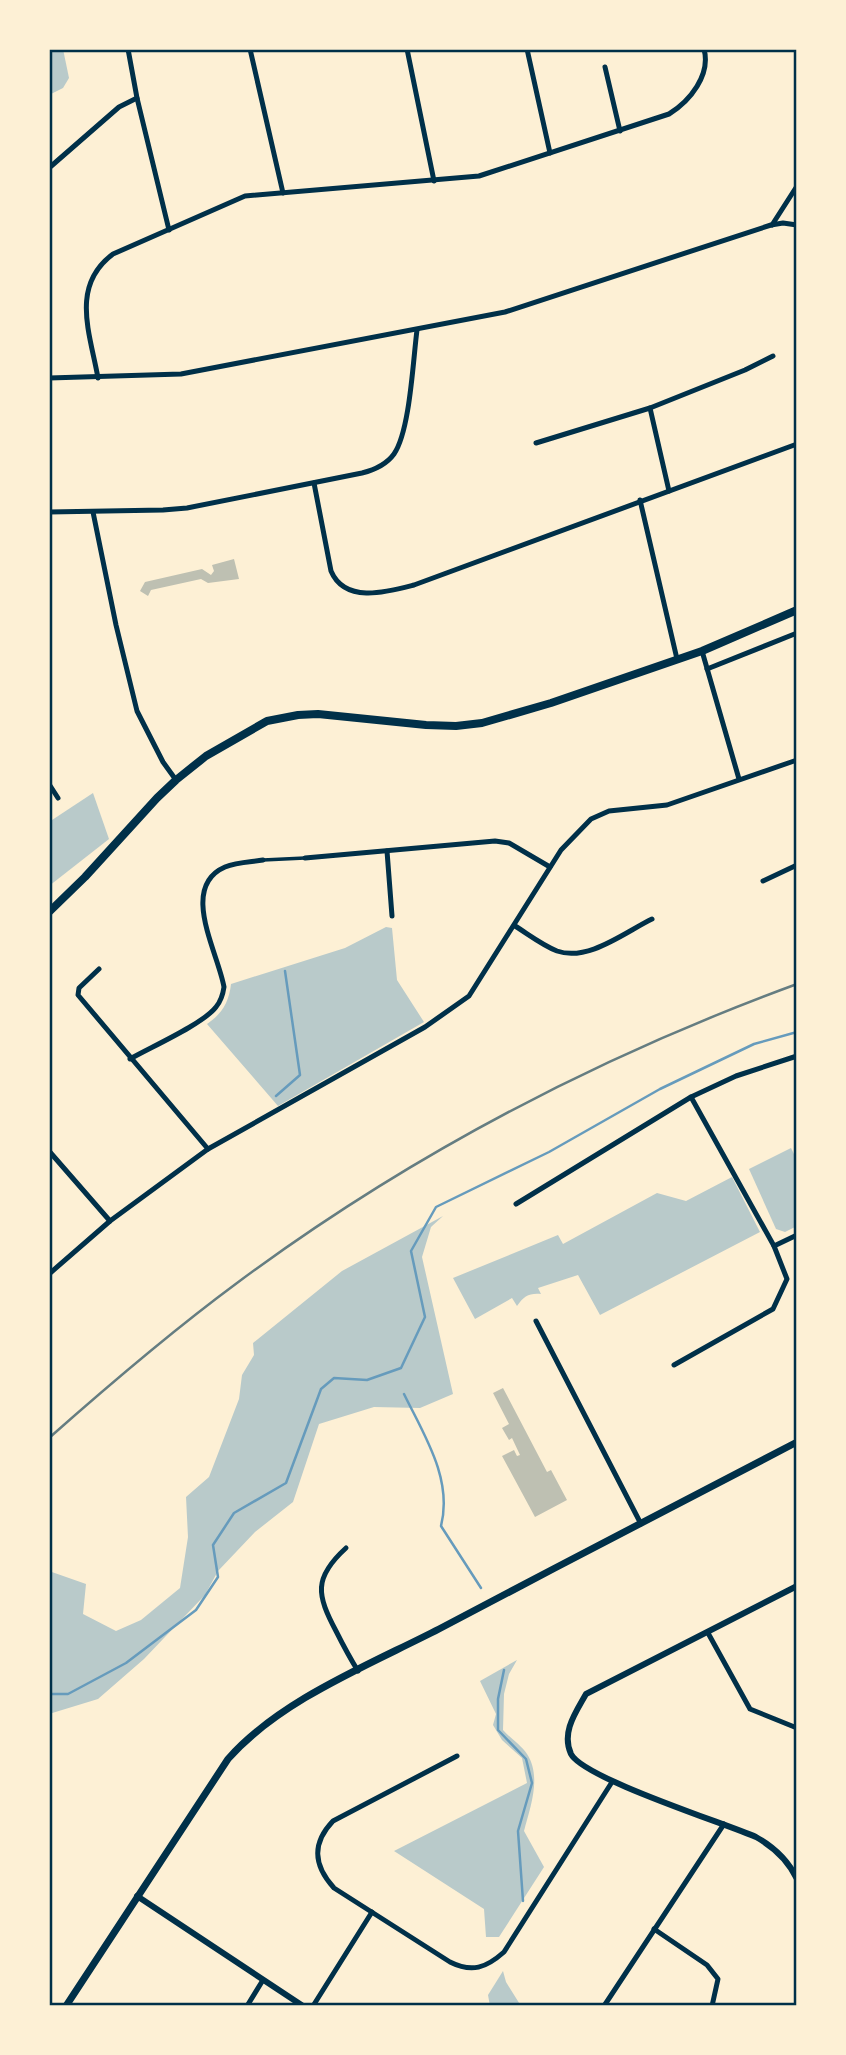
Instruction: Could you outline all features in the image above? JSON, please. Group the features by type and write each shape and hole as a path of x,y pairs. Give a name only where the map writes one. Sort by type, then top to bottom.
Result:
{"main road":[{"path":"49,912 176,780 206,756 256,726 282,717 318,714 426,725 482,723 529,710 702,651 797,610"},
{"path":"66,2006 216,1776 253,1733 286,1709 797,1442"}],"street":[{"path":"128,49 169,230"},
{"path":"250,49 283,193"},
{"path":"407,49 434,181"},
{"path":"527,49 550,153"},
{"path":"98,378 85,301 90,280 104,261 113,254 245,196 462,179 497,172 620,131 669,114 679,107 704,72 704,49"},
{"path":"605,67 620,131"},
{"path":"49,168 119,107 137,98"},
{"path":"771,225 797,187"},
{"path":"49,378 181,374 505,312 771,225 797,225"},
{"path":"49,512 187,508 379,468 394,455 405,425 417,330"},
{"path":"536,443 650,408 773,356"},
{"path":"650,408 669,491"},
{"path":"314,483 331,571 341,586 351,592 389,592 797,444"},
{"path":"640,500 677,659"},
{"path":"93,512 137,711 163,762 176,780"},
{"path":"707,669 797,633"},
{"path":"702,651 740,779"},
{"path":"49,1274 110,1222 208,1149 448,1013 469,996 550,867 576,832 591,819 608,811 667,805 797,760"},
{"path":"49,785 58,798"},
{"path":"130,1059 205,1017 216,1008 223,994 224,986 204,917 202,898 209,878 226,866 263,860 502,842 550,867"},
{"path":"387,851 391,916"},
{"path":"762,881 797,864"},
{"path":"514,926 554,950 575,953 591,950 652,919"},
{"path":"99,968 79,988 78,995 208,1149"},
{"path":"516,1204 691,1097 736,1076 797,1056"},
{"path":"674,1364 773,1309 787,1279 774,1246 691,1097"},
{"path":"49,1151 110,1222"},
{"path":"774,1246 797,1235"},
{"path":"537,1321 641,1524"},
{"path":"346,1548 336,1556 321,1584 321,1604 358,1671"},
{"path":"797,1586 586,1694 573,1717 568,1734 572,1755 589,1770 612,1782 724,1824 768,1844 783,1857 797,1879"},
{"path":"708,1633 750,1709 797,1728"},
{"path":"457,1756 333,1821 323,1833 317,1853 320,1870 334,1888 459,1967 475,1969 489,1964 504,1952 612,1782"},
{"path":"604,2006 724,1824"},
{"path":"137,1896 303,2006"},
{"path":"313,2006 372,1912"},
{"path":"654,1929 707,1965 718,1979 712,2006"},
{"path":"247,2006 263,1980"}],"shaded area":[{"path":"49,49 63,49 69,78 63,88 49,95"},
{"path":"93,793 109,839 49,886 49,822"},
{"path":"386,927 392,928 397,980 424,1022 278,1106 207,1024 224,1007 231,984 345,948"},
{"path":"791,1148 797,1160 797,1226 785,1232 776,1229 749,1169"},
{"path":"732,1177 760,1232 600,1315 578,1275 538,1288 541,1294 527,1296 517,1306 512,1298 475,1319 453,1278 558,1235 563,1244 657,1193 686,1201"},
{"path":"443,1216 431,1227 422,1257 453,1394 420,1408 374,1407 319,1424 293,1502 255,1532 218,1571 205,1595 144,1659 98,1699 49,1714 49,1571 86,1584 83,1614 116,1631 141,1620 180,1588 188,1537 186,1497 209,1477 239,1399 242,1375 254,1355 253,1343 342,1271"},
{"path":"517,1660 509,1674 504,1694 503,1730 525,1751 534,1772 532,1803 524,1831 544,1867 499,1937 486,1937 484,1909 394,1851 527,1783 522,1758 502,1740 493,1725 496,1714 480,1681"},
{"path":"503,1971 506,1982 521,2006 490,2006 488,1995"}],"building":[{"path":"234,559 239,579 208,583 201,579 151,590 148,596 140,591 145,582 202,569 211,575 214,571 212,565"},
{"path":"503,1388 547,1472 551,1470 567,1500 535,1517 502,1456 514,1450 517,1456 520,1455 512,1438 509,1440 502,1428 509,1424 493,1393"}],"waterway":[{"path":"276,1096 300,1075 285,971"},
{"path":"49,1694 68,1694 126,1663 196,1610 218,1577 213,1545 234,1513 286,1483 321,1389 334,1378 367,1380 401,1368 425,1317 411,1251 436,1207 549,1152 660,1089 754,1044 797,1032"},
{"path":"404,1394 428,1441 440,1474 444,1509 441,1526 481,1588"},
{"path":"504,1670 498,1699 498,1730 526,1759 532,1783 518,1831 523,1901"}],"railway":[{"path":"49,1438 213,1301 369,1193 506,1113 577,1077 723,1013 797,984"}]}
